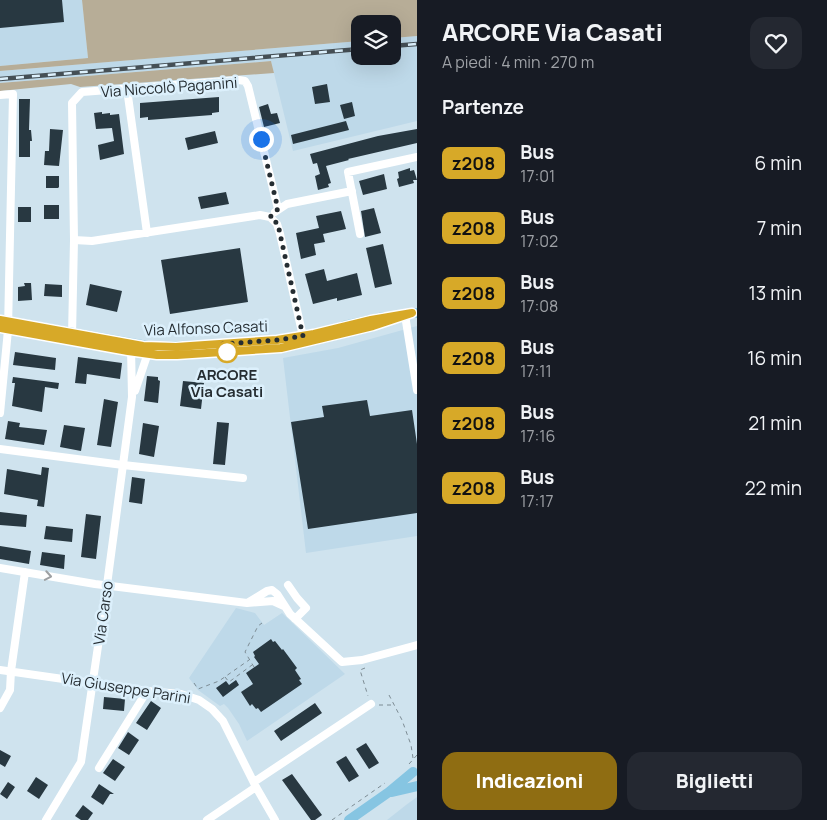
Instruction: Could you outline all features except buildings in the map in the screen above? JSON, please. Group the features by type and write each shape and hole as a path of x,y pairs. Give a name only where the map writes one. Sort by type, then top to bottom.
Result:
{"main road":[{"name":"Via Alfonso Casati","path":"4,325 177,355 281,348 304,339 371,320 413,314"},
{"path":"389,792 417,784 413,765"},
{"path":"348,820 389,792 413,765"}],"street":[{"name":"Via Niccolò Paganini","path":"74,240 72,102 82,92 239,80 244,82 248,86 278,209"},
{"path":"127,89 147,233"},
{"path":"0,95 13,94 0,413"},
{"path":"360,234 348,172 417,157"},
{"path":"270,217 287,204 352,191"},
{"path":"72,337 74,240 92,242 260,215 270,217 278,224 304,339"},
{"path":"413,314 417,390"},
{"name":"Via Carso","path":"46,820 81,762 132,397 131,348"},
{"name":"Via Carso","path":"132,397 149,350"},
{"path":"0,449 243,478"},
{"path":"0,568 107,586 247,604 273,601 284,606 295,619 342,662 362,660 417,645"},
{"path":"0,708 10,690 25,572"},
{"path":"288,585 296,598 306,608 295,619"},
{"name":"Via Giuseppe Parini","path":"0,670 147,691 189,695 199,700 212,709 223,721 275,820"},
{"path":"99,768 147,691"},
{"path":"207,820 255,784 371,704"}],"path":[{"path":"225,677 229,682 254,666 245,652 258,626 262,623"},
{"path":"194,683 198,689 225,677 249,660"},
{"path":"365,668 360,670 371,704 383,706 393,704"},
{"path":"389,695 402,720 411,745 413,765"},
{"path":"413,765 417,756"},
{"path":"332,820 388,781"}],"shaded area":[{"path":"0,0 82,0 88,58 0,66"},
{"path":"82,0 417,0 417,36 401,37 401,15 351,15 351,42 0,71 0,66 88,58"},
{"path":"417,36 417,121 293,151 271,61 0,83 0,71 351,42 351,65 401,65 401,37"},
{"path":"271,61 274,73 80,87 71,84 0,91 0,83"},
{"path":"417,326 417,536 306,553 283,358 338,348"},
{"path":"236,608 255,613 264,625 282,613 345,674 247,741 239,724 228,708 224,704 220,706 198,690 189,678"},
{"path":"417,797 417,820 387,820 406,805"}],"railway":[{"path":"401,45 417,44"},
{"path":"0,79 351,50"}],"bus line":[{"name":"z208","path":"0,320 143,346 176,347 277,340 412,313 373,326 281,348 177,355 157,355 128,351 0,328"}],"place":[{"name":"ARCORE Via Casati","path":"227,352"}],"route":[{"path":"227,352 223,344 303,336 278,224 270,217 278,209 261,139"}]}
